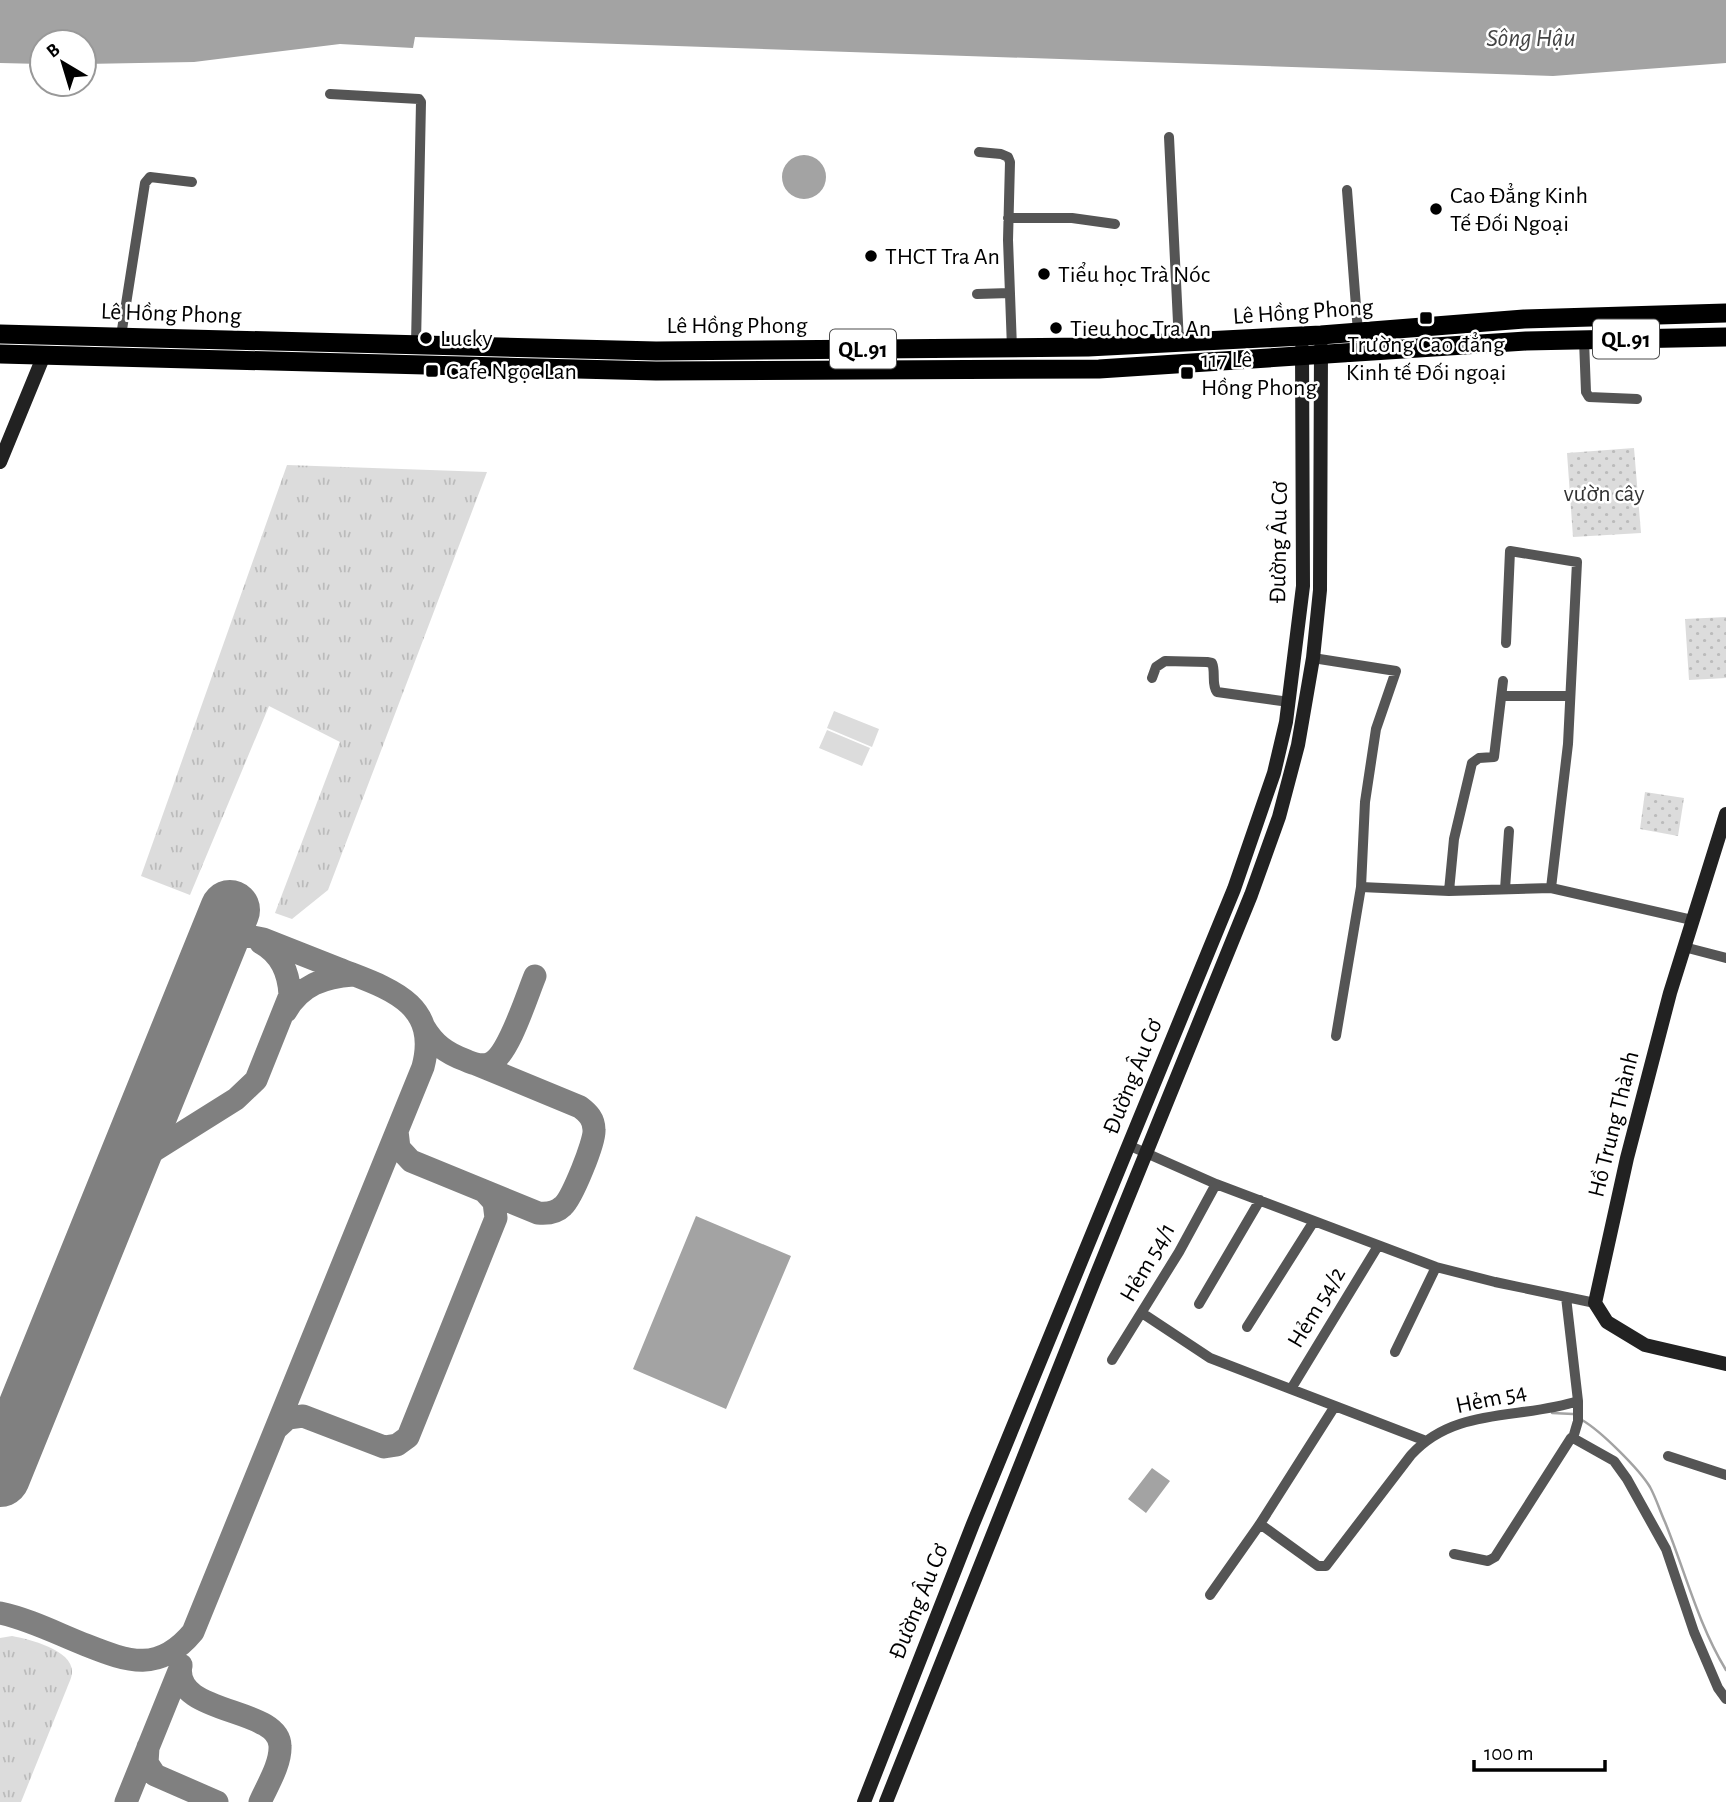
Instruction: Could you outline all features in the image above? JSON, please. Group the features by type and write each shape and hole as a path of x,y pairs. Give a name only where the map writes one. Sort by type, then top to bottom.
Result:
{"highway":[{"name":"Lê Hồng Phong","path":"0,334 656,351 1012,348 1311,336 1524,319 1726,313"},
{"path":"1524,319 1526,341"},
{"path":"70,335 71,355"},
{"name":"Lê Hồng Phong","path":"0,354 656,371 1099,369 1526,341 1726,337"}],"street":[{"path":"330,94 419,99 421,102 416,344"},
{"path":"1169,137 1179,343"},
{"path":"979,152 1001,153 1008,157 1012,348"},
{"path":"121,336 145,183 150,177 192,182"},
{"path":"1347,190 1358,332"},
{"path":"1008,218 1072,218 1115,224"},
{"path":"977,294 1010,293"},
{"name":"Đường Âu Cơ","path":"864,1802 973,1524 1221,920 1261,816 1277,760 1289,702 1303,586 1311,336"},
{"path":"1584,340 1586,392 1589,397 1637,399"},
{"path":"0,462 44,355"},
{"name":"Đường Âu Cơ","path":"886,1802 1239,926 1286,794 1298,745 1313,658 1320,590 1311,356"},
{"path":"1506,643 1510,551 1577,562 1568,744 1551,888"},
{"path":"1313,658 1396,671 1376,729 1368,777 1361,887 1336,1036"},
{"path":"1152,678 1156,667 1165,661 1207,662 1214,667 1214,689 1217,692 1289,702"},
{"path":"1450,891 1454,839 1472,763 1479,758 1494,757 1503,681"},
{"path":"1502,696 1570,696"},
{"name":"Hồ Trung Thành","path":"1595,1303 1630,1146 1684,947 1726,814"},
{"path":"1505,889 1509,831"},
{"path":"1361,887 1450,891 1551,888 1692,920"},
{"path":"1221,920 1239,926"},
{"path":"1684,947 1726,958"},
{"path":"1128,1145 1216,1184 1436,1267 1595,1303 1607,1322 1645,1345 1726,1364"},
{"name":"Hẻm 54/1","path":"1112,1360 1180,1252 1216,1184"},
{"path":"1199,1304 1260,1200"},
{"path":"1247,1327 1314,1221"},
{"name":"Hẻm 54/2","path":"1291,1389 1378,1246"},
{"path":"1395,1352 1436,1267"},
{"path":"1454,1553 1488,1561 1495,1557 1573,1437 1579,1418 1566,1297"},
{"path":"1142,1313 1210,1358 1426,1441"},
{"name":"Hẻm 54","path":"1260,1524 1318,1566 1326,1566 1411,1455 1426,1441 1464,1421 1578,1401"},
{"path":"1210,1595 1260,1524 1335,1406"},
{"path":"1573,1437 1614,1461 1624,1473 1666,1549 1694,1632 1718,1688 1726,1699"},
{"path":"1668,1456 1726,1475"}],"green space":[{"name":"vườn cây","path":"1634,448 1641,533 1573,537 1567,453"},
{"path":"287,465 487,472 328,890 292,919 275,913 340,742 269,706 190,895 141,876"},
{"path":"1726,617 1726,678 1689,680 1685,619"},
{"path":"834,711 879,729 872,747 827,728"},
{"path":"827,730 870,748 862,766 819,748"},
{"path":"1645,792 1684,798 1678,836 1640,829"},
{"path":"12,1636 39,1643 58,1652 70,1664 72,1674 21,1802 0,1802 0,1638"}],"water":[{"name":"Sông Hậu","path":"0,0 1726,0 1726,63 1553,76 415,37 413,48 340,44 194,62 98,64 98,28 28,28 28,64 0,63"},
{"path":"804,155 813,156 820,161 825,168 825,186 820,193 813,198 804,199 795,198 788,193 783,186 782,177 783,168 788,161 795,156"},
{"path":"696,1216 791,1256 726,1409 633,1369"},
{"path":"1152,1468 1170,1481 1146,1513 1128,1499"}],"waterway":[{"path":"1552,1413 1573,1414"},
{"path":"1582,1420 1619,1451 1650,1487 1700,1616 1726,1670"}],"taxiway":[{"path":"0,1613 130,1659 156,1659 168,1654 193,1632 423,1067 426,1045 424,1027 417,1012 391,991 263,939 248,936 217,941"},
{"path":"115,1194 125,1173 134,1163 236,1099 256,1080 290,995 283,965 279,958 261,943"},
{"path":"286,1011 299,995 314,984 353,975"},
{"path":"424,1027 436,1043 452,1054 478,1064 491,1063 511,1037 535,976"},
{"path":"397,1131 399,1148 411,1161 538,1213 552,1212 560,1208 572,1192 587,1157 593,1136 592,1119 580,1107 476,1064"},
{"path":"277,1428 288,1418 303,1416 384,1447 397,1445 408,1437 496,1218 494,1202 484,1191"},
{"path":"181,1665 182,1681 192,1694 246,1716 275,1733 280,1753 260,1802"},
{"path":"126,1802 181,1666"},
{"path":"148,1747 147,1763 155,1775 217,1802"}],"runway":[{"path":"0,1477 230,910"}],"place":[{"name":"Cao Đẳng Kinh Tế Đối Ngoại","path":"1436,209"},
{"name":"THCT Tra An","path":"871,256"},
{"name":"Tiểu học Trà Nóc","path":"1044,274"},
{"name":"Trường Cao đẳng Kinh tế Đối ngoại","path":"1426,318"},
{"name":"Tieu hoc Tra An","path":"1056,328"},
{"name":"Lucky","path":"426,338"},
{"name":"Cafe Ngọc Lan","path":"432,371"},
{"name":"117 Lê Hồng Phong","path":"1187,373"}]}
